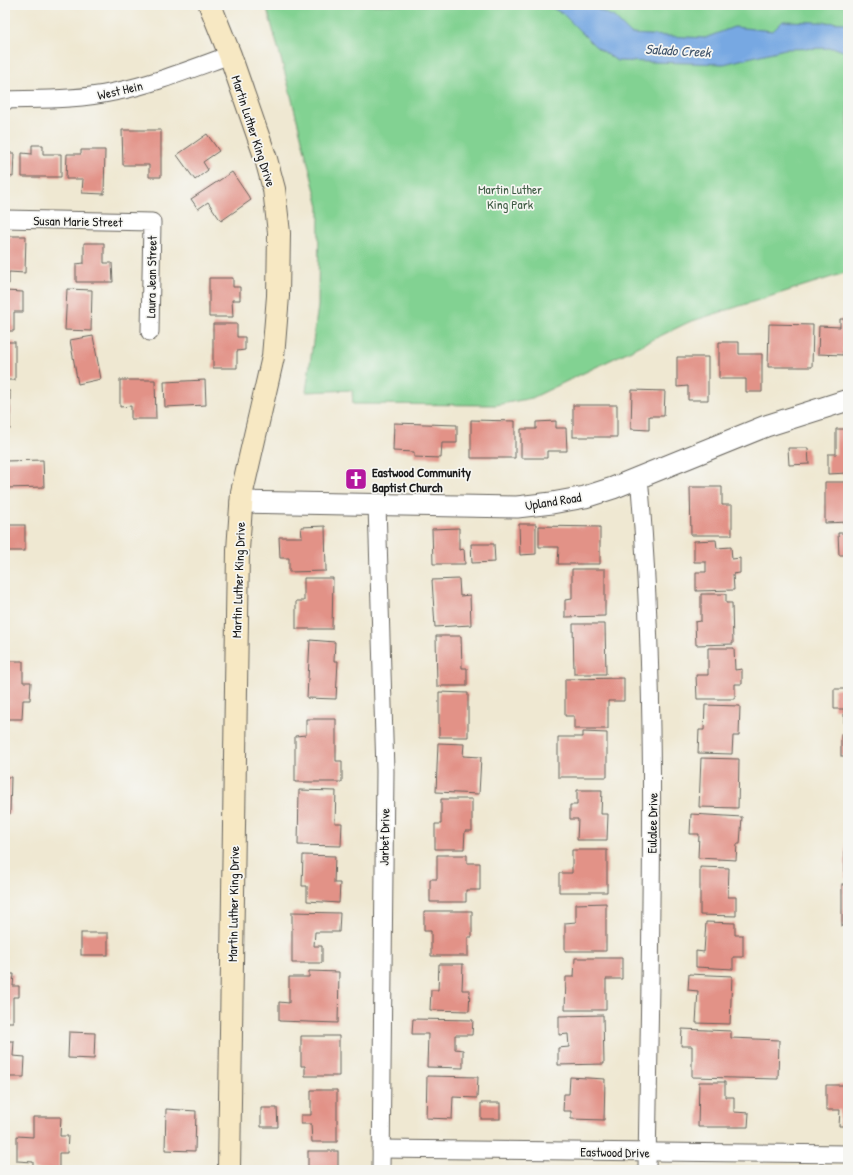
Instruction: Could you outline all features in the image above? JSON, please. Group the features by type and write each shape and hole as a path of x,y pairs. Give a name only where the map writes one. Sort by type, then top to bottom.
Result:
{"main road":[{"name":"Martin Luther King Drive","path":"210,5 230,55 266,159 274,189 278,233 278,296 273,357 248,464 241,502 237,566 229,1170"}],"street":[{"name":"West Hein","path":"5,100 88,97 115,92 163,80 230,55"},
{"name":"Susan Marie Street","path":"5,220 152,222"},
{"name":"Laura Jean Street","path":"150,332 152,222"},
{"name":"Upland Road","path":"241,502 517,507 552,503 585,497 613,488 639,476 766,426 848,400"},
{"name":"Eulalee Drive","path":"639,476 648,599 652,789 647,1170"},
{"name":"Jarbet Drive","path":"377,504 385,771 381,1170"},
{"name":"Eastwood Drive","path":"381,1149 848,1154"}],"green space":[{"name":"Martin Luther King Park","path":"266,5 848,5 848,272 689,322 532,398 496,405 353,404 352,390 306,392 318,306 319,207 288,84"}],"water":[{"name":"Salado Creek","path":"547,5 588,5 614,17 631,34 705,38 734,27 773,31 783,21 848,23 848,53 835,48 785,49 724,64 617,61 595,46 563,14"}],"building":[{"path":"122,130 161,130 161,177 149,177 149,165 123,165"},
{"path":"207,134 219,151 203,162 208,170 195,180 177,155"},
{"path":"32,145 43,145 43,154 61,154 61,177 22,177 22,153 32,154"},
{"path":"81,150 105,150 104,194 82,193 83,179 66,179 67,154 81,154"},
{"path":"5,153 14,153 13,177 5,176"},
{"path":"232,172 251,200 221,221 208,202 198,209 191,199"},
{"path":"8,236 26,236 25,273 9,272 9,284 5,284 5,243 9,243"},
{"path":"84,243 104,243 104,263 112,263 113,282 76,282 76,264 84,263"},
{"path":"209,278 233,278 233,287 240,287 240,300 232,300 233,317 209,317"},
{"path":"67,289 92,290 91,331 65,330"},
{"path":"5,291 23,292 23,312 14,312 14,331 5,331"},
{"path":"840,319 848,319 848,347 843,347 843,355 818,354 819,326 840,327"},
{"path":"213,324 237,324 237,337 245,337 245,350 237,351 237,368 213,368"},
{"path":"769,324 813,325 812,367 768,367"},
{"path":"93,336 101,379 78,384 70,340"},
{"path":"5,342 15,342 15,380 5,380"},
{"path":"719,342 739,342 739,354 762,354 762,392 746,392 746,379 719,379"},
{"path":"677,357 708,357 708,400 688,400 688,386 677,387"},
{"path":"120,380 155,380 156,419 131,419 131,406 120,407"},
{"path":"205,380 206,405 165,407 164,382"},
{"path":"632,390 665,391 664,416 649,416 649,430 631,429"},
{"path":"5,391 10,391 10,429 5,429"},
{"path":"573,405 617,405 617,437 573,437"},
{"path":"471,420 515,421 515,458 471,458"},
{"path":"556,421 556,428 566,428 567,451 547,451 547,458 521,458 521,429 536,429 536,422"},
{"path":"394,423 457,425 457,443 442,443 441,458 414,457 414,452 393,451"},
{"path":"836,429 848,429 848,473 828,474 828,454 836,454"},
{"path":"788,448 808,448 809,464 789,465"},
{"path":"43,460 44,487 5,488 5,461"},
{"path":"825,482 848,482 848,522 825,523"},
{"path":"690,487 722,487 722,505 732,505 732,535 691,535"},
{"path":"519,524 536,524 536,554 520,555"},
{"path":"5,525 25,525 25,551 5,551"},
{"path":"325,526 326,571 289,572 289,558 280,558 279,537 302,537 301,527"},
{"path":"539,526 600,527 600,564 558,564 559,547 539,547"},
{"path":"459,528 459,550 464,549 465,564 433,564 432,529"},
{"path":"838,533 848,533 848,574 845,574 845,555 839,555"},
{"path":"716,540 717,548 731,547 732,559 740,558 740,573 733,574 734,590 696,591 696,572 706,572 706,562 694,562 694,541"},
{"path":"471,544 494,544 495,562 472,563"},
{"path":"572,569 605,569 605,616 565,617 565,600 572,599"},
{"path":"304,578 333,578 332,629 296,629 296,601 304,601"},
{"path":"459,579 460,596 470,595 471,625 435,627 432,580"},
{"path":"701,594 726,594 726,603 732,603 733,644 696,645 695,622 701,621"},
{"path":"573,624 605,624 606,674 574,674"},
{"path":"436,636 461,636 462,668 467,668 467,686 437,686"},
{"path":"310,640 335,642 334,661 338,661 336,699 307,698"},
{"path":"708,648 734,648 735,670 742,669 742,684 735,684 735,699 697,699 696,675 708,675"},
{"path":"5,661 23,661 23,682 31,682 30,700 23,700 22,719 5,719"},
{"path":"624,678 624,701 608,701 608,729 574,729 574,716 565,716 565,679"},
{"path":"845,683 848,683 848,724 844,725 844,709 834,709 834,689 845,689"},
{"path":"439,692 468,693 468,737 439,737"},
{"path":"705,705 740,706 739,736 733,736 732,754 698,753 699,730 704,730"},
{"path":"306,719 336,719 336,761 342,761 342,782 295,782 295,736 306,735"},
{"path":"583,732 607,733 607,777 558,777 558,737 583,737"},
{"path":"841,734 848,734 848,756 841,756"},
{"path":"438,743 464,744 463,756 481,757 479,794 436,792"},
{"path":"701,758 739,759 738,808 699,807"},
{"path":"5,777 11,777 10,814 5,814"},
{"path":"299,790 336,791 335,823 342,823 341,846 298,845"},
{"path":"577,790 602,790 601,814 608,814 607,840 577,840 578,819 570,819 570,805 577,805"},
{"path":"441,799 472,799 472,831 465,831 464,849 435,849 435,824 441,824"},
{"path":"691,814 742,817 740,844 737,844 736,860 698,858 699,834 690,834"},
{"path":"845,833 848,833 848,878 845,878"},
{"path":"572,850 607,850 607,892 559,892 559,873 572,873"},
{"path":"303,855 335,856 334,883 340,883 339,903 307,901 307,886 302,886"},
{"path":"437,855 467,855 467,863 480,863 480,890 466,890 466,902 430,902 430,879 437,879"},
{"path":"700,867 729,868 728,897 736,897 736,916 700,915"},
{"path":"842,884 848,884 848,926 842,926"},
{"path":"606,903 606,951 565,951 565,923 576,922 576,904"},
{"path":"424,911 472,911 472,937 468,937 468,956 431,956 431,931 424,931"},
{"path":"292,912 340,913 339,932 315,932 314,946 322,946 322,963 292,963"},
{"path":"706,922 735,923 735,935 743,935 743,957 733,957 733,969 696,967 696,951 704,952"},
{"path":"81,933 108,933 108,955 81,955"},
{"path":"575,958 622,958 622,979 606,979 606,1010 565,1010 566,977 574,977"},
{"path":"439,964 463,964 462,990 470,990 469,1011 430,1010 431,990 438,990"},
{"path":"309,971 339,972 338,1023 279,1021 279,1002 289,1003 289,977 309,977"},
{"path":"5,974 14,974 13,986 19,986 19,997 13,997 13,1022 5,1022"},
{"path":"689,974 732,976 730,1024 696,1023 698,991 688,990"},
{"path":"603,1015 604,1064 558,1065 558,1048 569,1047 568,1034 559,1035 559,1016"},
{"path":"413,1019 473,1020 472,1035 455,1035 455,1049 463,1050 463,1068 427,1067 428,1034 412,1034"},
{"path":"682,1029 731,1031 731,1038 779,1040 778,1079 692,1077 692,1046 681,1046"},
{"path":"69,1032 95,1033 94,1059 68,1058"},
{"path":"301,1036 339,1036 339,1076 305,1076 305,1066 301,1066"},
{"path":"5,1041 14,1041 13,1056 25,1057 24,1077 5,1077"},
{"path":"427,1076 478,1077 477,1098 453,1097 452,1119 426,1118"},
{"path":"570,1077 605,1079 604,1120 571,1119 571,1111 563,1111 564,1094 569,1094"},
{"path":"699,1082 725,1082 725,1097 734,1097 734,1112 749,1113 748,1127 698,1127"},
{"path":"826,1085 848,1085 848,1126 839,1126 840,1110 826,1110"},
{"path":"311,1090 337,1090 337,1142 312,1142 311,1124 301,1124 301,1115 311,1115"},
{"path":"481,1103 500,1103 500,1119 481,1119"},
{"path":"261,1108 277,1108 278,1127 261,1127"},
{"path":"166,1109 196,1111 195,1151 165,1150"},
{"path":"33,1117 61,1117 60,1136 68,1136 67,1153 59,1153 59,1170 33,1169 33,1162 17,1161 17,1136 33,1137"},
{"path":"308,1151 338,1151 338,1170 308,1170"}],"place":[{"name":"Eastwood Community Baptist Church","path":"356,479"}]}
